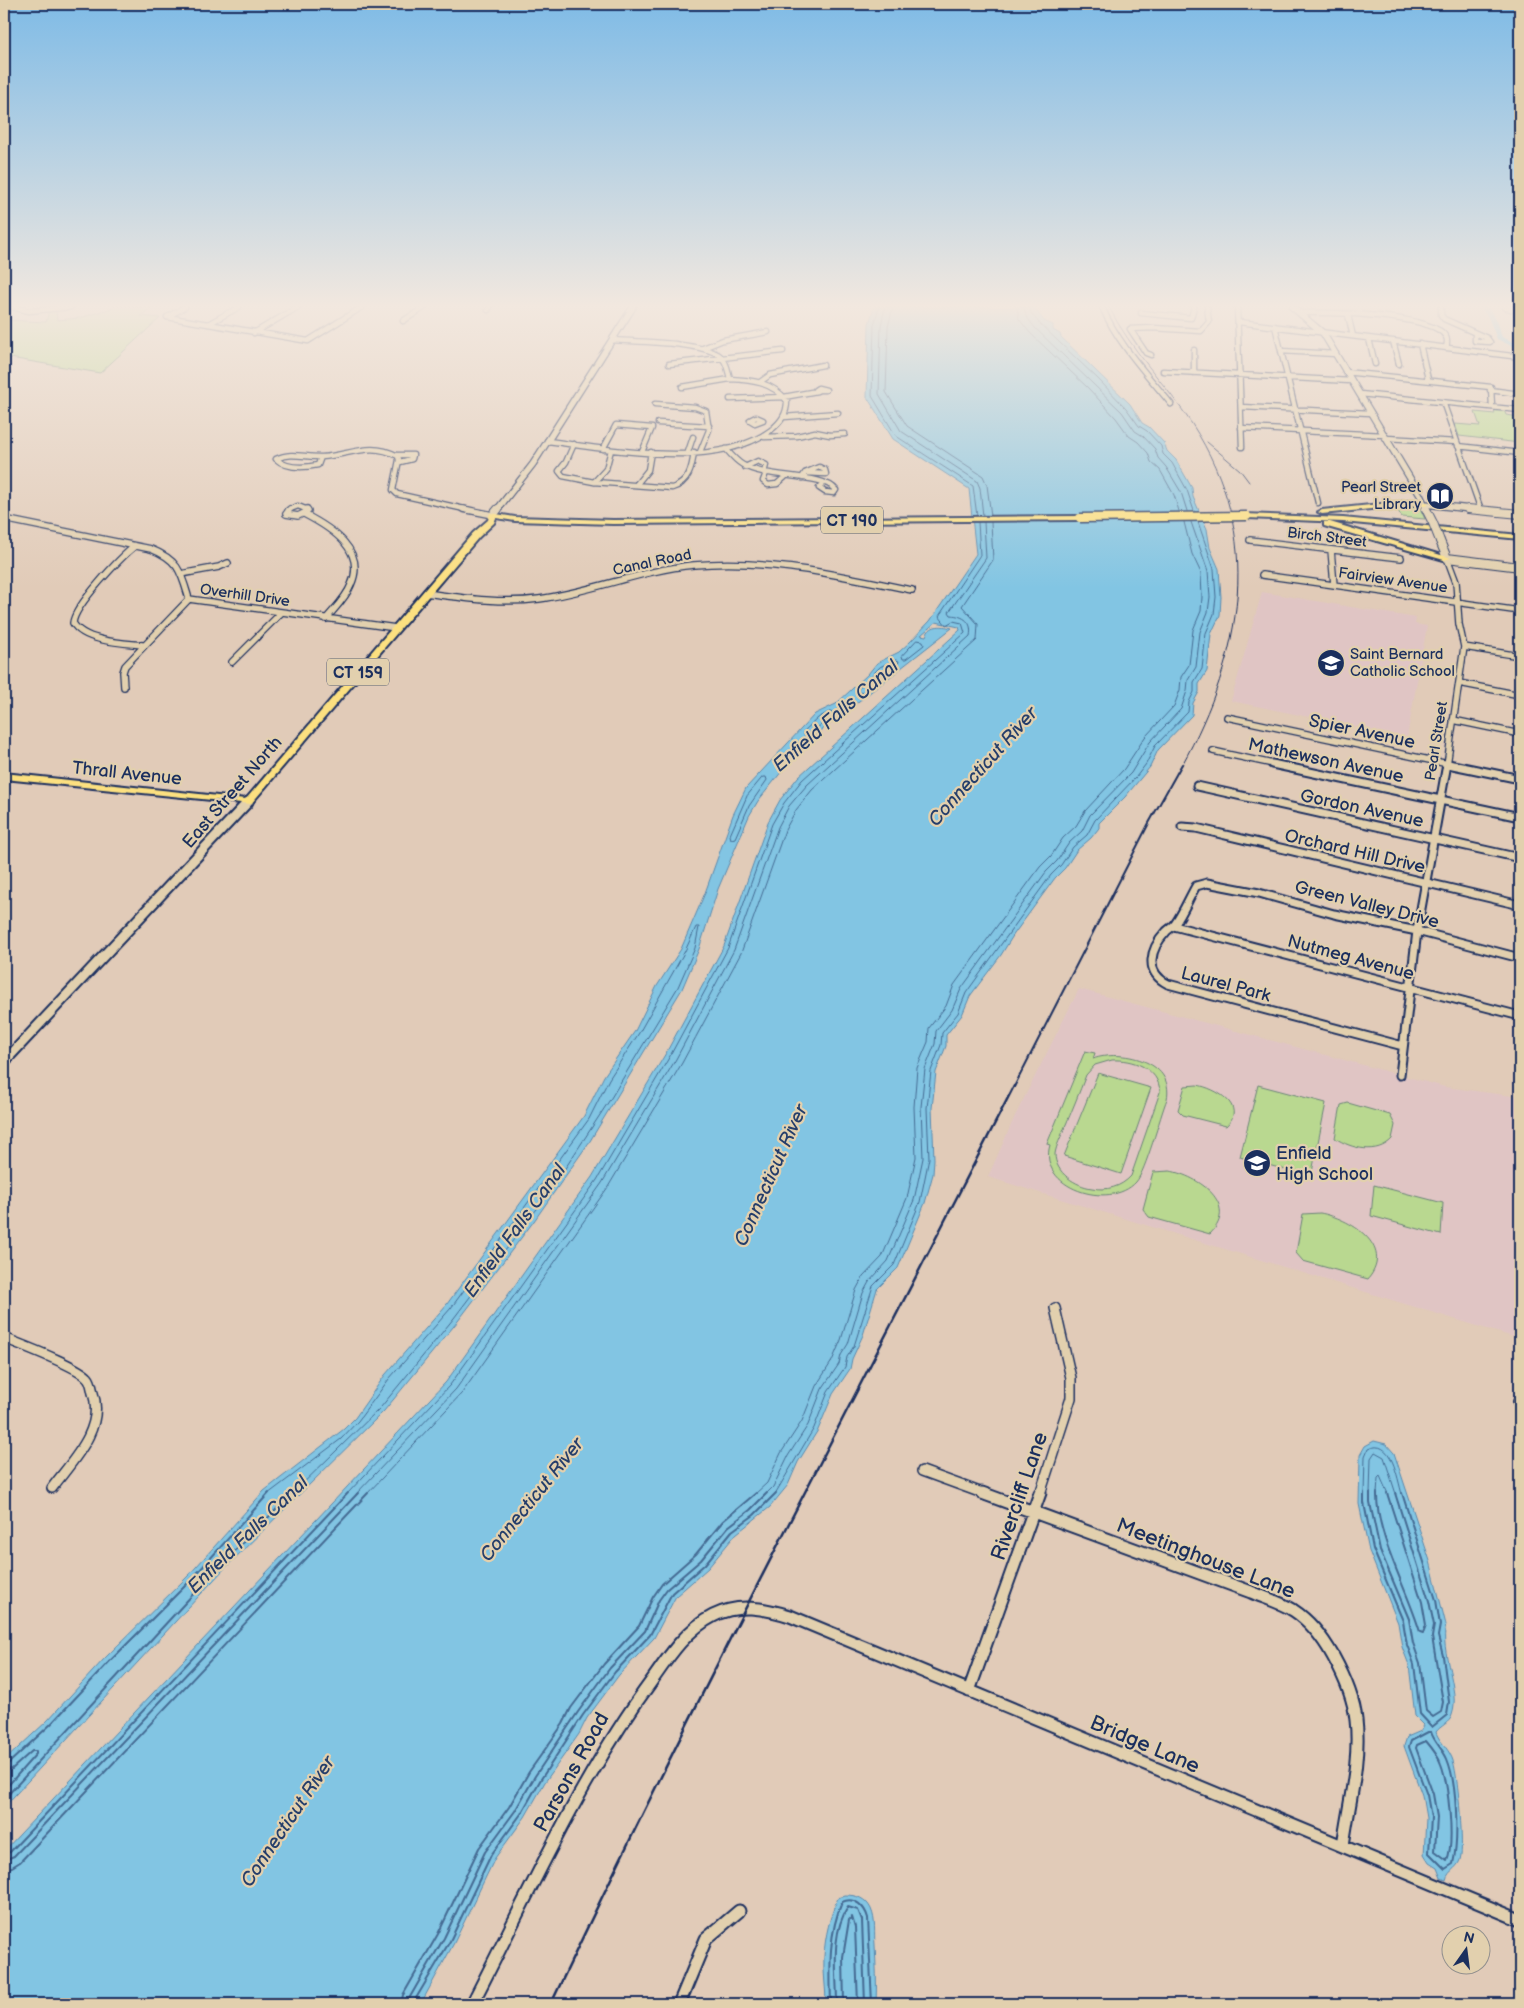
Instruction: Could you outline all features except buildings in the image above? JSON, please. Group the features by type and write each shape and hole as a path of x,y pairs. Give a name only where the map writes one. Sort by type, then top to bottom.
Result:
{"main road":[{"name":"East Street North","path":"4,1062 248,802 476,535 491,521 493,515 528,471 574,401"},
{"name":"Pearl Street","path":"1364,401 1425,504 1447,558"},
{"path":"1249,516 1350,510 1410,503 1520,514"},
{"name":"CT 190","path":"493,515 510,518 603,522 1249,516 1359,521 1520,538"},
{"path":"1281,517 1340,527 1447,558 1520,567"},
{"name":"Thrall Avenue","path":"4,776 248,802"}],"street":[{"path":"548,441 602,449 642,452 697,452 726,449 745,445 762,437 784,417 787,404 786,401"},
{"path":"1168,401 1171,404"},
{"path":"1241,401 1242,447"},
{"path":"1293,401 1318,503"},
{"path":"1430,401 1520,410"},
{"path":"1492,401 1492,407"},
{"path":"1443,402 1481,510"},
{"path":"574,444 566,462 558,472 569,477 594,482 678,487 690,474 697,452 708,434 709,426 706,411 703,409 655,404"},
{"path":"1241,408 1371,413"},
{"path":"784,417 838,413"},
{"path":"763,420 780,422"},
{"path":"658,423 709,426"},
{"path":"602,449 616,425 622,424 652,428 642,452"},
{"path":"1241,428 1385,436 1458,444 1518,452 1520,461"},
{"path":"762,437 797,436 815,432 830,435 845,434"},
{"path":"688,452 693,436"},
{"path":"321,457 318,465 306,467 281,463 276,459 292,454 321,457 362,448 384,450 397,455 414,455 412,459 400,462"},
{"path":"726,449 736,462 745,467 765,473 824,483"},
{"path":"594,482 606,469 611,450"},
{"path":"636,485 648,470 651,452"},
{"path":"397,455 400,462 392,485 393,490 397,494 493,515"},
{"path":"745,467 758,461 766,465 763,481 768,485 777,484 784,476"},
{"path":"802,478 805,473"},
{"path":"304,514 333,530 344,539 355,561 355,576 352,584 326,619"},
{"name":"Overhill Drive","path":"4,519 166,554 176,562 189,599 396,628"},
{"name":"Birch Street","path":"1250,540 1401,558"},
{"path":"135,546 124,554 77,610 73,619 74,625 86,635 143,645"},
{"path":"1331,550 1334,585"},
{"name":"Pearl Street","path":"1400,1075 1417,931 1447,764 1464,647 1459,624 1456,582 1447,558"},
{"path":"181,574 219,567 228,563"},
{"name":"Canal Road","path":"426,593 498,601 533,600 555,597 672,567 727,563 789,568 912,590"},
{"name":"Fairview Avenue","path":"1262,575 1520,611"},
{"path":"124,687 123,672 125,666 189,599"},
{"path":"232,662 281,613"},
{"path":"1464,647 1520,656"},
{"path":"1460,683 1520,695"},
{"name":"Spier Avenue","path":"1227,718 1520,779"},
{"path":"1453,720 1520,734"},
{"name":"Mathewson Avenue","path":"1214,751 1520,817"},
{"name":"Gordon Avenue","path":"1197,786 1520,858"},
{"name":"Orchard Hill Drive","path":"1182,827 1520,905"},
{"name":"Green Valley Drive","path":"1207,883 1258,893 1354,919 1417,931 1520,958"},
{"name":"Laurel Park","path":"1207,883 1196,886 1174,926 1166,931 1159,941 1152,960 1153,973 1158,979 1168,984 1404,1046"},
{"name":"Nutmeg Avenue","path":"1174,926 1520,1016"},
{"name":"Rivercliff Lane","path":"969,1691 1034,1512 1070,1398 1071,1378 1055,1308"},
{"path":"4,1338 63,1363 88,1378 95,1399 96,1416 87,1436 70,1464 52,1488"},
{"name":"Meetinghouse Lane","path":"922,1471 1251,1592 1293,1610 1317,1631 1328,1647 1345,1683 1354,1709 1357,1734 1342,1846"},
{"name":"Bridge Lane","path":"754,1607 790,1616 1520,1920"},
{"name":"Parsons Road","path":"472,2004 594,1767 635,1702 699,1624 729,1610 754,1607"},
{"path":"679,2004 706,1940 739,1911"}],"shaded area":[{"name":"Saint Bernard Catholic School","path":"1262,592 1416,618 1415,624 1427,626 1407,737 1231,701"},
{"name":"Enfield High School","path":"1079,989 1445,1087 1520,1097 1520,1339 988,1177 1015,1116"}],"green space":[{"path":"1494,409 1504,410 1506,415 1520,417 1520,443 1459,436 1455,424 1480,426 1475,412 1495,414"},
{"path":"1419,506 1425,519 1402,517 1395,507"},
{"path":"1085,1051 1095,1053 1093,1059 1104,1056 1117,1056 1143,1061 1154,1067 1162,1075 1167,1086 1167,1099 1153,1143 1140,1176 1136,1182 1124,1190 1110,1194 1094,1194 1078,1190 1065,1183 1054,1173 1049,1160 1050,1145 1047,1144","holes":["1112,1060 1136,1063 1150,1071 1155,1077 1160,1092 1131,1176 1123,1183 1103,1189 1079,1185 1062,1173 1055,1154 1086,1075 1095,1065"]},
{"path":"1098,1073 1151,1088 1121,1174 1064,1156"},
{"path":"1197,1085 1220,1094 1231,1105 1232,1119 1226,1126 1183,1115 1178,1110 1185,1086"},
{"path":"1258,1085 1326,1103 1311,1177 1240,1157"},
{"path":"1348,1103 1390,1115 1395,1125 1392,1139 1379,1147 1364,1149 1349,1145 1335,1138 1341,1105"},
{"path":"1170,1171 1181,1174 1203,1185 1218,1202 1220,1212 1218,1223 1210,1234 1149,1217 1143,1209 1153,1172"},
{"path":"1374,1185 1443,1203 1441,1235 1371,1216"},
{"path":"1320,1213 1332,1216 1355,1227 1373,1245 1376,1255 1375,1267 1368,1279 1303,1261 1296,1253 1303,1214"}],"water":[{"path":"869,401 1127,401 1142,423 1149,427 1164,443 1167,451 1176,460 1192,488 1193,497 1207,529 1210,548 1219,569 1220,615 1211,634 1207,671 1199,684 1199,692 1193,703 1192,715 1158,750 1150,767 1125,797 1099,823 1099,828 1091,838 1077,850 1065,868 1055,878 970,996 962,1015 946,1035 946,1046 936,1072 932,1108 933,1174 925,1203 898,1268 877,1289 850,1369 833,1394 818,1430 798,1462 788,1485 770,1507 736,1534 708,1568 676,1596 654,1638 619,1675 587,1718 579,1734 545,1782 525,1817 495,1858 454,1943 424,1998 418,2004 4,2004 4,1851 446,1382 592,1177 666,1053 724,946 768,822 780,800 798,777 960,630 959,627 936,622 921,635 926,636 930,630 936,627 952,628 803,745 758,801 749,816 718,889 699,949 682,989 590,1141 534,1221 458,1321 384,1411 224,1569 4,1807 4,1761 47,1721 105,1658 188,1576 264,1491 344,1429 355,1418 385,1375 447,1304 584,1116 604,1076 635,1031 657,986 681,949 705,893 733,815 746,788 815,714 836,704 877,663 899,652 910,642 930,621 976,554 969,489 893,439"},
{"path":"1374,1441 1386,1444 1394,1453 1430,1561 1446,1625 1445,1647 1454,1694 1454,1705 1451,1718 1436,1732 1450,1754 1454,1765 1460,1805 1461,1855 1459,1863 1449,1873 1446,1880 1441,1878 1437,1868 1429,1863 1424,1855 1426,1818 1422,1795 1404,1746 1407,1737 1421,1731 1424,1725 1415,1716 1409,1665 1402,1647 1398,1623 1369,1551 1359,1504 1360,1455 1365,1446"},
{"path":"845,1895 863,1900 869,1905 873,1913 876,2004 826,2004 824,1962 827,1934 830,1919 838,1898"}],"railway":[{"path":"1175,401 1192,424 1215,467 1230,509 1237,552 1237,595 1231,638 1220,680 1203,723 1182,765"},
{"path":"1207,442 1240,470 1249,482"},
{"path":"1014,1087 1149,823 1182,764"},
{"path":"551,2004 606,1888 721,1658 1014,1086"}],"place":[{"name":"Pearl Street Library","path":"1440,496"},
{"name":"Saint Bernard Catholic School","path":"1331,663"},
{"name":"Enfield High School","path":"1257,1163"}],"water label":[{"name":"Enfield Falls Canal","path":"835,715"},
{"name":"Connecticut River","path":"982,766"},
{"name":"Connecticut River","path":"770,1175"},
{"name":"Enfield Falls Canal","path":"514,1230"},
{"name":"Connecticut River","path":"531,1499"},
{"name":"Enfield Falls Canal","path":"247,1534"},
{"name":"Connecticut River","path":"287,1821"}]}
